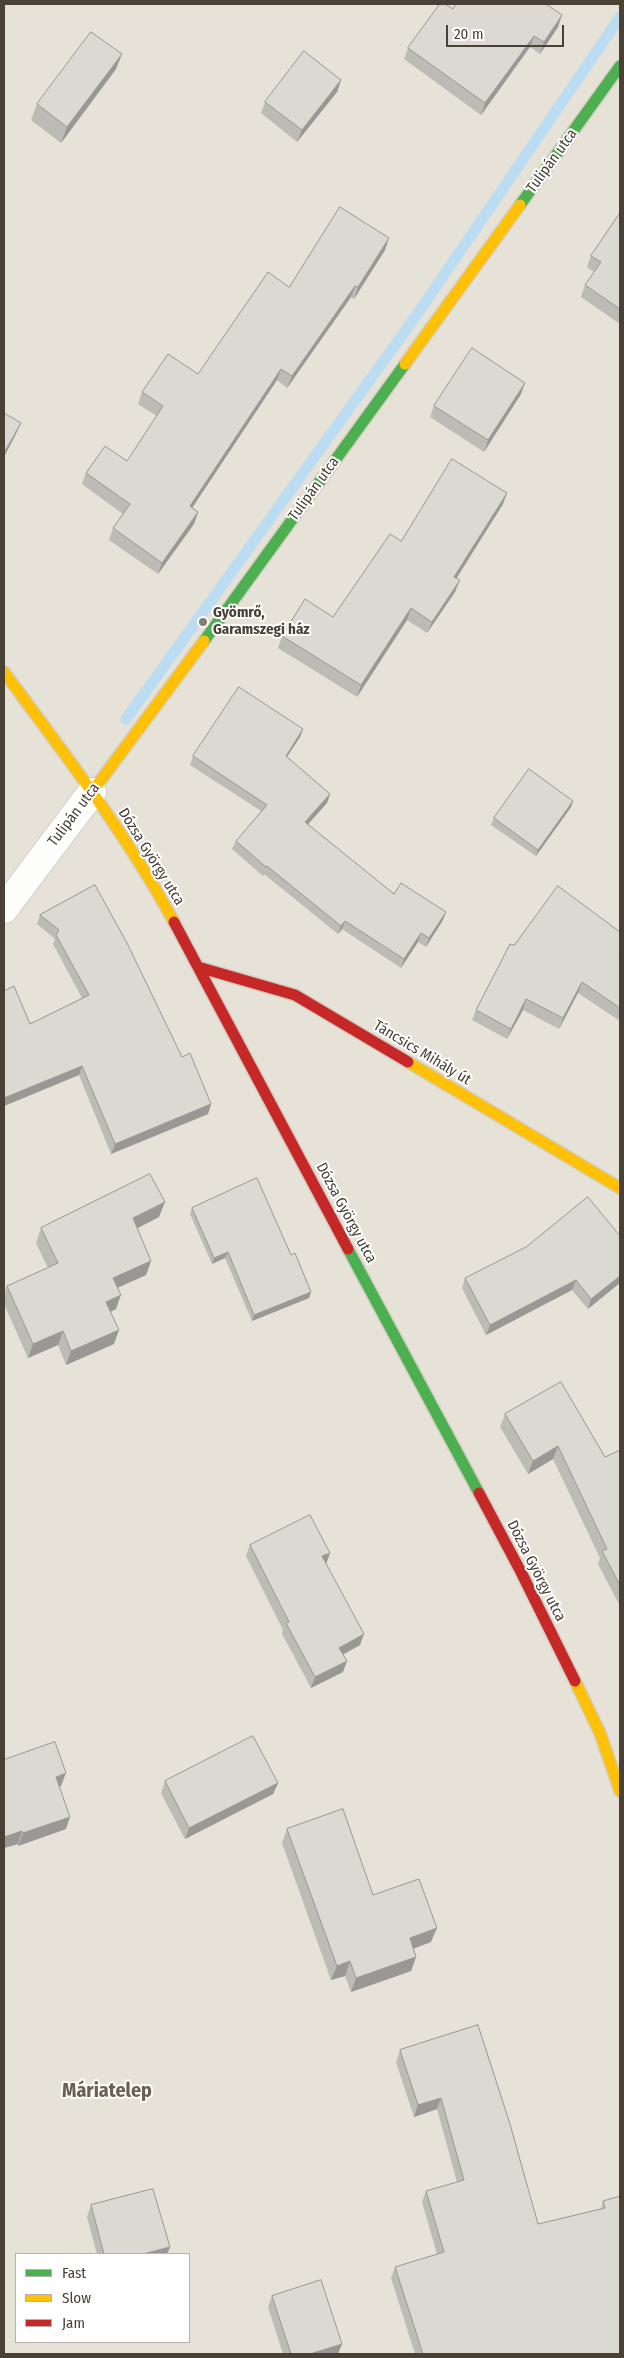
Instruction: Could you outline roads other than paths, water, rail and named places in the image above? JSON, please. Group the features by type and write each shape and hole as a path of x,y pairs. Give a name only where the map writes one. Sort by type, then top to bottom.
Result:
{"street":[{"name":"Tulipán utca","path":"4,909 211,632 620,66"},
{"name":"Dózsa György utca","path":"4,672 92,792 149,876 521,1572 600,1733 620,1791"},
{"name":"Táncsics Mihály út","path":"198,967 295,995 620,1188"}],"waterway":[{"path":"126,719 418,313 620,17"}],"place":[{"name":"Gyömrő, Garamszegi ház","path":"203,622"}],"district":[{"name":"Máriatelep","path":"107,2091"}]}
